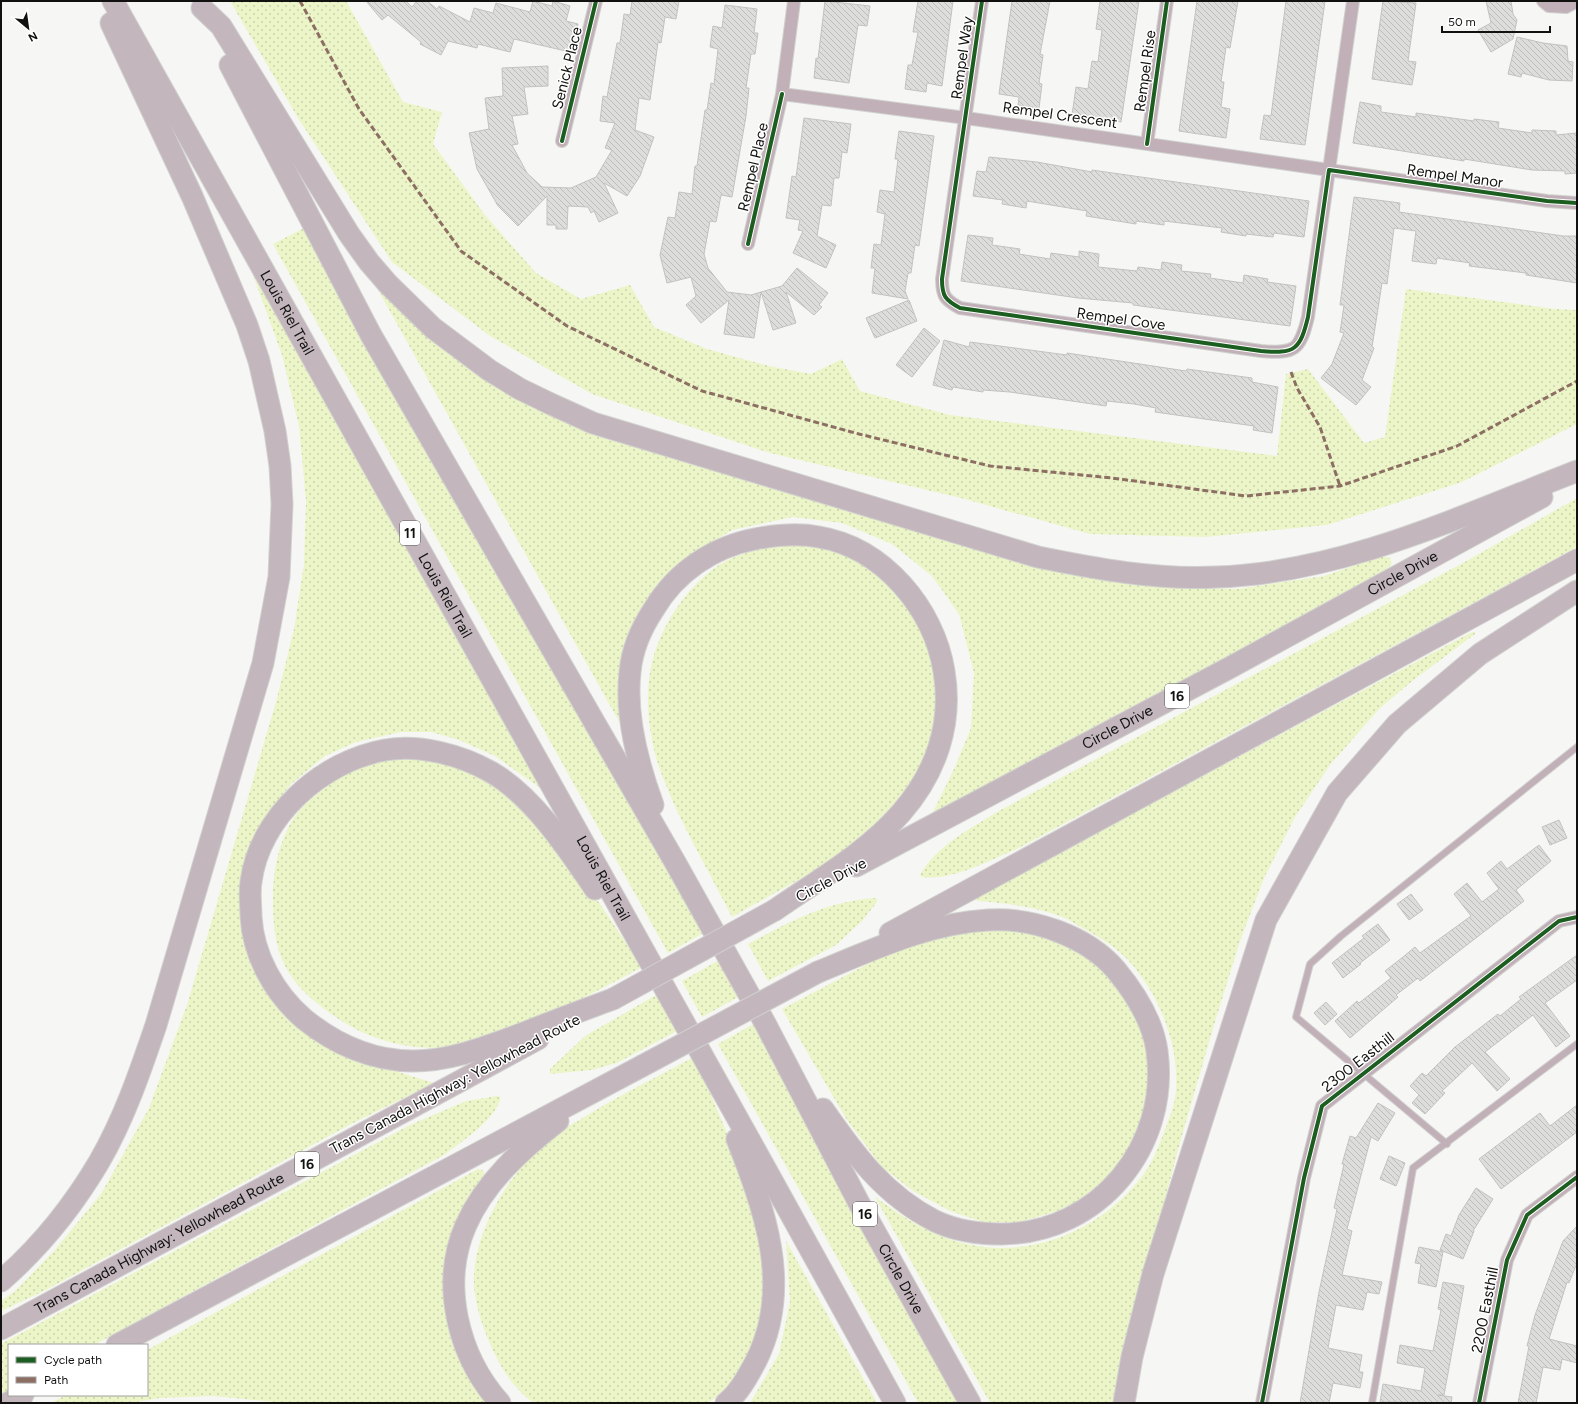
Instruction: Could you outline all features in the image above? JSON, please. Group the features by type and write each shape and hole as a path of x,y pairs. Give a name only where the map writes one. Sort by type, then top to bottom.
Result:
{"highway":[{"path":"1,1281 45,1236 79,1192 99,1162 113,1137 140,1074 156,1025 263,664 279,577 282,504 280,466 275,431 259,361 247,325 208,232 100,1"},
{"name":"Louis Riel Trail","path":"113,1 673,1004 708,1064"},
{"path":"200,4 221,26 349,234 369,262 388,284 433,328 489,370 520,389 593,423 1038,558 1094,569 1136,575 1176,577 1216,578 1264,573 1346,556 1438,525 1577,471"},
{"path":"200,4 231,68 371,335 675,862"},
{"name":"Circle Drive","path":"613,999 774,910 1224,671 1577,478"},
{"path":"675,862 644,781 636,750 628,696 630,669 636,644 646,621 661,597 681,575 700,560 723,548 747,541 793,535 820,537 843,544 863,554 885,569 904,586 920,607 934,631 942,655 947,704 945,728 938,752 929,774 901,813 866,847 774,910"},
{"path":"119,1344 818,972 1577,560"},
{"path":"1124,1403 1132,1357 1153,1274 1264,927 1270,913 1338,793 1397,724 1480,654 1577,591"},
{"path":"613,999 473,1052 441,1058 413,1061 386,1058 358,1051 337,1042 297,1012 280,993 266,972 257,951 252,926 251,882 257,858 265,838 277,818 294,799 335,768 361,756 386,750 414,748 440,753 466,761 491,772 510,786 547,822 673,1004"},
{"name":"Circle Drive","path":"675,862 765,1023 859,1202 970,1403"},
{"path":"765,1023 853,1152 894,1194 914,1209 944,1224 969,1232 1014,1234 1038,1230 1061,1222 1089,1207 1110,1191 1127,1172 1140,1152 1150,1127 1155,1104 1157,1052 1150,1026 1128,986 1110,963 1092,948 1068,936 1040,926 1016,921 990,919 962,922 933,929 877,948 818,972"},
{"name":"Trans Canada Highway: Yellowhead Route","path":"1,1329 613,999"},
{"path":"708,1064 766,1219 774,1279 774,1302 768,1332 749,1375 726,1403"},
{"path":"708,1064 895,1403"},
{"path":"500,1403 480,1375 465,1345 456,1318 453,1286 457,1255 466,1225 480,1200 519,1153 573,1109 642,1066"},
{"path":"8,1403 21,1396"}],"street":[{"name":"Senick Place","path":"562,141 596,1"},
{"path":"782,94 794,1"},
{"name":"Rempel Way","path":"966,118 982,1"},
{"name":"Rempel Rise","path":"1147,144 1167,1"},
{"path":"1329,170 1353,1"},
{"path":"1543,1 1549,6 1566,7 1577,1"},
{"name":"Rempel Crescent","path":"782,94 966,118 1329,170"},
{"name":"Rempel Place","path":"748,244 782,94"},
{"name":"Rempel Cove","path":"966,118 942,290 948,301 960,308 973,311 1261,351 1275,352 1292,350 1303,338 1308,317 1329,170"},
{"name":"Rempel Manor","path":"1329,170 1547,201 1577,203"},
{"name":"2300 Easthill","path":"1262,1403 1304,1178 1322,1106 1362,1073 1559,921 1577,917"},
{"name":"2200 Easthill","path":"1479,1403 1507,1260 1527,1215 1577,1177"}],"lane":[{"path":"1447,1144 1296,1017 1310,964 1341,936 1577,747"},
{"path":"1372,1403 1413,1168 1447,1144 1577,1044"}],"green space":[{"path":"230,1 346,1 403,102 442,112 433,144 485,215 536,273 581,299 630,285 654,327 707,349 769,366 811,374 842,359 860,391 950,415 1277,456 1286,374 1308,369 1364,443 1385,437 1406,289 1555,309 1577,310 1577,424 1462,482 1327,525 1205,537 1090,534 961,498 770,453 592,394 490,336 392,262 298,118"},
{"path":"310,225 707,931 668,953 273,244"},
{"path":"353,245 527,397 1169,587 1237,589 1324,576 1380,557 1389,557 1392,563 1385,572 931,816 955,767 971,728 974,673 959,614 932,576 892,544 842,523 793,517 732,530 685,559 650,599 626,734"},
{"path":"254,270 549,794 495,756 459,740 431,732 401,732 356,742 325,756 291,784 271,809 255,840 242,884 292,1022 311,1038 342,1055 434,1083 353,1123 44,1291 1,1311 1,1301 15,1291 54,1251 101,1194 149,1108 187,1005 276,702 294,629 304,564 306,501 299,426 282,355 253,275"},
{"path":"1577,498 1577,547 1017,849 958,873 934,877 922,877 920,875 935,855 944,847 997,812 1463,563"},
{"path":"789,543 817,543 871,563 931,633 942,726 911,796 839,857 732,917 684,824 666,786 659,767 653,746 650,724 648,702 649,680 657,645 665,628 686,595 699,581 713,569 735,557"},
{"path":"1472,632 1475,632 1475,634 1411,682 1379,709 1330,765 1295,817 1264,878 1240,941 1181,1139 1120,1368 1116,1403 990,1403 875,1197 933,1233 955,1241 981,1247 1007,1248 1032,1245 1057,1238 1080,1228 1102,1215 1122,1198 1144,1174 1156,1152 1171,1113 1176,1090 1176,1072 1170,1037 1158,1004 1139,973 1117,950 1070,920 1051,913 994,902 971,900"},
{"path":"409,758 451,764 492,783 558,841 642,967 588,996 532,1022 475,1043 444,1047 425,1048 407,1046 388,1042 371,1036 338,1018 311,998 301,989 285,966 275,935 273,892 277,859 283,838 293,819 300,810 320,791 332,783 370,763 388,759"},
{"path":"877,899 877,902 862,921 836,945 768,981 748,944 794,920 824,908 857,900"},
{"path":"998,926 1066,941 1111,972 1145,1027 1152,1079 1139,1139 1110,1178 1082,1199 1057,1211 1020,1222 983,1222 950,1211 913,1191 882,1167 847,1120 782,1009 906,944"},
{"path":"721,959 742,995 702,1017 682,981"},
{"path":"656,995 677,1031 617,1063 591,1070 550,1074 550,1069 585,1036"},
{"path":"757,1022 966,1403 918,1403 718,1044"},
{"path":"692,1058 710,1093 733,1147 766,1253 763,1306 753,1345 728,1387 709,1403 534,1403 516,1387 501,1366 490,1343 478,1310 474,1276 477,1256 489,1217 499,1199 523,1165 552,1137 608,1103"},
{"path":"497,1096 501,1097 498,1106 486,1122 469,1137 444,1155 96,1344 8,1344 8,1392 1,1396 1,1344 410,1125 466,1101"},
{"path":"478,1169 484,1171 484,1180 445,1287 445,1309 451,1340 466,1374 486,1403 285,1403 214,1396 160,1398 130,1403 51,1403 64,1396 148,1396 148,1349"},
{"path":"786,1241 877,1403 750,1403 779,1354 790,1302"}],"building":[{"path":"366,1 406,1 412,7 417,1 427,1 437,9 439,6 470,22 474,8 493,13 496,3 530,12 533,1 552,6 553,1 570,6 566,21 578,24 570,52 514,39 510,52 478,44 477,48 448,41 441,55 420,44 421,42 388,15 382,20"},
{"path":"632,1 679,1 676,19 665,17 661,43 658,42 650,100 639,98 635,130 654,137 640,176 627,196 604,183 618,213 599,222 594,211 591,213 588,207 568,206 567,229 556,229 556,225 547,225 547,196 518,226 498,206 477,169 469,133 489,129 485,98 503,96 502,68 548,66 548,86 524,87 528,114 512,116 518,144 512,145 527,173 542,187 571,188 596,177 612,150 605,148 615,123 600,121 603,96 607,97 617,43 620,43 624,14 630,15"},
{"path":"825,1 870,6 867,26 858,25 849,83 814,78 816,58 818,59"},
{"path":"918,1 953,1 942,86 927,83 926,92 905,89 908,65 912,65 918,32 913,32"},
{"path":"1012,1 1050,1 1040,54 1043,55 1039,83 1042,84 1039,108 1018,105 1019,97 999,94"},
{"path":"1100,1 1139,1 1121,122 1072,115 1076,87 1088,89 1092,61 1098,62 1102,30 1096,29"},
{"path":"1197,1 1238,1 1230,48 1226,47 1221,82 1224,82 1221,107 1230,109 1226,138 1179,131"},
{"path":"1286,1 1325,1 1305,145 1260,139 1264,115 1271,116"},
{"path":"1383,1 1416,3 1408,61 1416,62 1412,85 1372,79"},
{"path":"1486,1 1511,1 1513,14 1517,20 1513,39 1491,52 1478,30 1491,23"},
{"path":"725,5 757,9 754,33 758,33 755,54 751,54 746,88 749,88 746,116 732,197 721,195 716,222 710,221 704,254 708,268 727,292 751,295 761,292 754,338 724,334 729,300 701,323 686,305 696,296 691,277 667,283 660,255 668,217 675,218 679,192 692,194 695,166 697,166 705,110 707,110 711,83 714,84 718,49 710,47 713,26 722,28"},
{"path":"1517,37 1543,43 1567,46 1568,61 1573,62 1572,81 1549,80 1522,73 1521,77 1508,74"},
{"path":"1360,102 1381,106 1381,112 1416,117 1416,113 1474,121 1474,119 1499,122 1498,128 1532,133 1532,130 1556,131 1556,135 1577,133 1577,173 1565,174 1565,171 1532,170 1464,159 1464,161 1353,143"},
{"path":"804,118 851,124 847,153 842,152 839,178 834,178 831,206 822,205 817,236 836,245 826,268 793,253 803,231 798,230 800,220 786,218 792,176 796,177"},
{"path":"899,131 934,136 919,246 915,245 911,273 908,273 905,291 908,299 872,293 875,268 871,268 874,244 881,245 885,214 877,212 880,190 894,192 898,159 895,159"},
{"path":"989,157 1037,162 1092,172 1092,170 1309,201 1304,237 1274,233 1273,237 1246,234 1246,236 1221,232 1222,228 1164,221 1164,225 1136,221 1136,224 1086,216 1087,211 1027,201 1026,208 1002,204 1003,200 973,196 977,171 986,172"},
{"path":"1354,197 1400,203 1399,212 1563,236 1577,236 1577,283 1526,275 1526,273 1469,266 1470,263 1437,258 1436,264 1412,261 1416,231 1394,228 1387,284 1382,283 1372,347 1374,348 1362,380 1371,387 1356,405 1321,378 1332,364 1344,333 1340,332 1344,305 1340,305"},
{"path":"968,235 993,238 992,245 1020,249 1019,254 1050,259 1051,253 1079,257 1079,251 1099,254 1098,267 1137,271 1138,267 1161,270 1162,262 1182,265 1181,271 1211,274 1210,278 1243,283 1244,275 1268,279 1267,282 1296,286 1290,326 1133,305 1133,303 1078,298 961,281"},
{"path":"797,268 828,293 819,305 822,307 814,315 786,292 796,323 773,330 761,292 782,286"},
{"path":"909,300 917,321 875,338 866,318"},
{"path":"924,328 940,341 912,377 896,365"},
{"path":"944,340 969,347 970,342 1067,355 1067,353 1186,371 1187,369 1252,378 1252,382 1278,387 1272,433 1253,430 1254,426 1155,412 1156,408 1134,404 1107,401 1106,406 1010,392 983,390 983,392 953,387 952,390 933,385"},
{"path":"1559,820 1567,838 1550,845 1542,827"},
{"path":"1539,845 1551,861 1516,890 1524,901 1420,981 1418,978 1396,995 1398,997 1350,1038 1335,1021 1357,1001 1359,1003 1391,978 1385,971 1415,947 1420,953 1471,916 1454,894 1467,883 1482,902 1499,889 1487,873 1501,861 1507,869"},
{"path":"1411,894 1423,910 1409,920 1397,904"},
{"path":"1378,924 1390,940 1343,978 1332,963 1364,938 1362,936"},
{"path":"1577,955 1577,980 1545,1003 1570,1036 1556,1047 1533,1015 1485,1052 1510,1079 1497,1091 1472,1063 1442,1091 1445,1093 1425,1114 1412,1103 1419,1095 1410,1086 1422,1073 1426,1076 1455,1047 1498,1014 1500,1016 1521,999 1519,997"},
{"path":"1326,1002 1337,1014 1325,1025 1314,1013"},
{"path":"1378,1103 1395,1113 1378,1141 1371,1137 1347,1229 1352,1231 1342,1275 1382,1282 1379,1294 1367,1292 1363,1310 1336,1305 1328,1348 1362,1355 1359,1372 1363,1372 1360,1388 1333,1383 1329,1403 1300,1403 1319,1292 1337,1209 1334,1208 1344,1164 1342,1164 1350,1136 1356,1138"},
{"path":"1577,1105 1577,1132 1501,1189 1479,1159 1540,1113 1550,1126"},
{"path":"1389,1156 1405,1163 1396,1186 1380,1179"},
{"path":"1476,1188 1493,1199 1473,1231 1463,1259 1440,1250 1446,1234 1451,1236 1459,1215"},
{"path":"1577,1226 1577,1263 1569,1283 1567,1282 1549,1339 1577,1346 1577,1363 1562,1359 1560,1370 1543,1367 1536,1403 1518,1403 1529,1346 1527,1346 1535,1315 1563,1241"},
{"path":"1419,1247 1443,1252 1436,1287 1418,1283 1421,1264 1415,1263"},
{"path":"1443,1282 1464,1286 1444,1395 1438,1395 1452,1397 1451,1403 1380,1402 1383,1384 1421,1391 1425,1368 1397,1363 1400,1345 1433,1351 1441,1310 1438,1309"}],"marked path":[{"path":"300,1 359,109 461,251 567,326 702,391 859,434 990,466 1112,478 1246,496 1340,486 1457,446 1577,381"},
{"path":"1291,372 1297,388 1320,427 1340,486"}],"cycle path":[{"path":"562,141 596,1"},
{"path":"982,1 942,279 945,297 960,308 1261,351 1282,352 1294,348 1299,343 1308,317 1329,170 1547,201 1577,203"},
{"path":"1147,144 1167,1"},
{"path":"748,244 782,94"},
{"path":"1262,1403 1304,1178 1322,1106 1559,921 1577,917"},
{"path":"1479,1403 1507,1260 1527,1215 1577,1177"}]}
